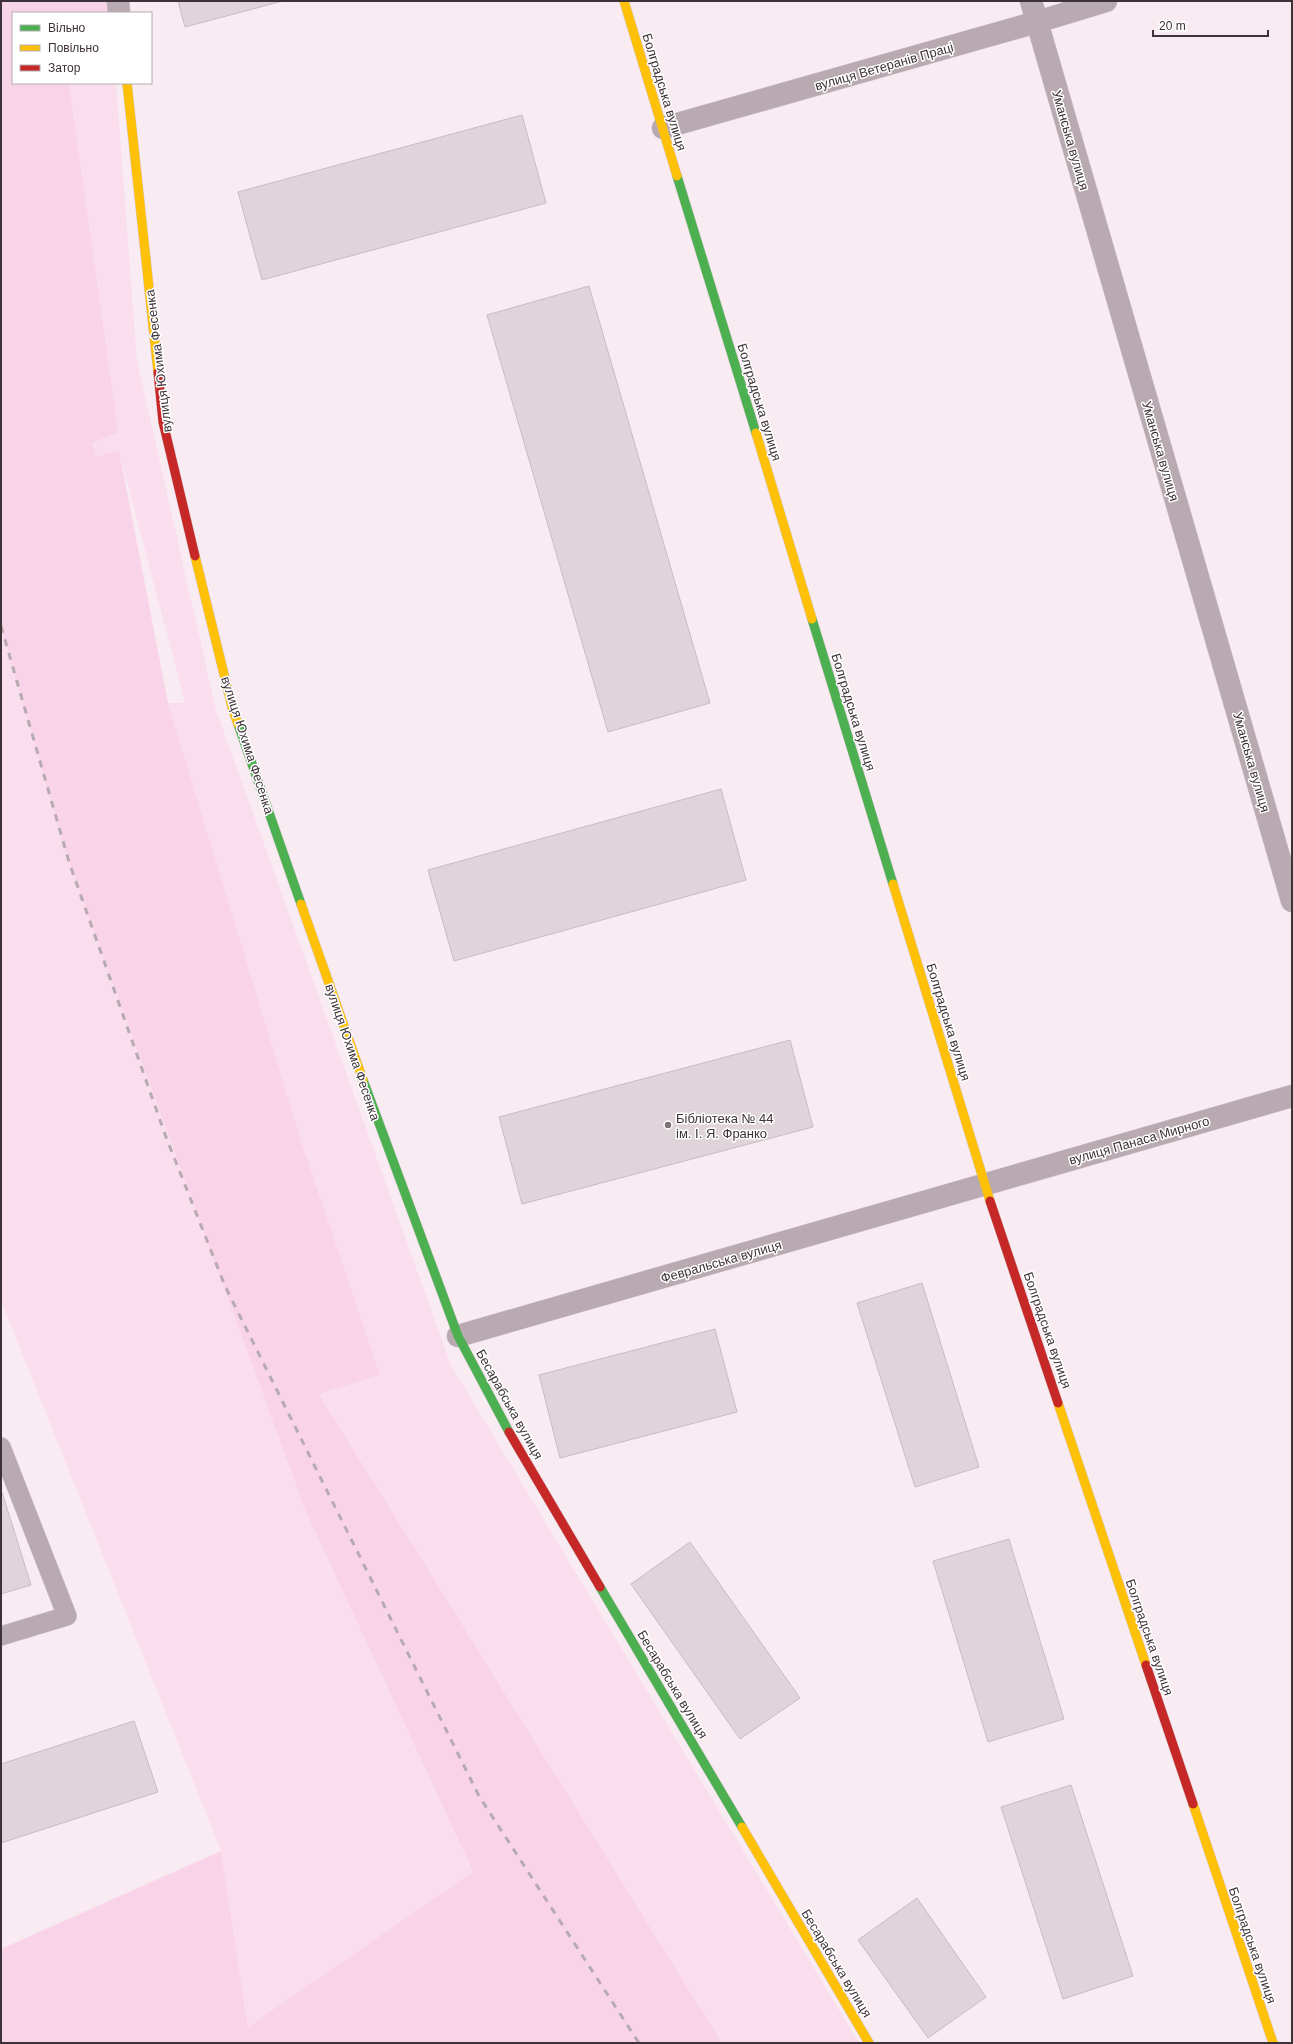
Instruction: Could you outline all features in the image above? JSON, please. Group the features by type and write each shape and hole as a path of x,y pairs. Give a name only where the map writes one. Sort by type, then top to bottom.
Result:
{"street":[{"path":"118,1 119,12"},
{"name":"Болградська вулиця","path":"624,1 985,1185 1273,2043"},
{"name":"Уманська вулиця","path":"1031,1 1292,901"},
{"name":"вулиця Ветеранів Праці","path":"663,128 1106,1"},
{"name":"вулиця Юхима Фесенка","path":"127,84 163,422 232,707 373,1110 458,1336"},
{"name":"вулиця Панаса Мирного","path":"985,1185 1292,1096"},
{"name":"Февральська вулиця","path":"458,1336 985,1185"},
{"name":"Бесарабська вулиця","path":"458,1336 509,1432 869,2043"}],"lane":[{"path":"1,1447 67,1616 1,1636"}],"shaded area":[{"path":"1,1 111,1 112,12 12,12 12,84 69,84 118,432 92,443 96,457 119,450 168,703 302,1144 380,1375 319,1394 722,2043 1,2043 1,1949 221,1851 248,2027 473,1872 306,1512 69,862 1,627"},
{"path":"69,84 116,84 137,361 216,710 451,1365 859,2043 722,2043 319,1394 380,1375 302,1144 168,703 185,703 119,450 96,457 92,443 117,432"},
{"path":"1,619 306,1512 473,1873 248,2027 221,1851 1,1301"}],"building":[{"path":"178,1 283,1 185,27"},
{"path":"522,115 546,203 262,280 238,192"},
{"path":"589,286 710,703 608,732 487,315"},
{"path":"721,789 746,880 454,961 428,870"},
{"path":"790,1040 813,1127 522,1204 499,1117"},
{"path":"922,1283 979,1467 915,1487 857,1303"},
{"path":"715,1329 737,1412 560,1458 539,1375"},
{"path":"1,1492 31,1585 1,1594"},
{"path":"1009,1539 1064,1719 988,1742 933,1561"},
{"path":"690,1542 800,1698 740,1739 631,1584"},
{"path":"134,1721 158,1792 1,1843 1,1764"},
{"path":"1071,1785 1133,1976 1063,1999 1001,1807"},
{"path":"917,1898 986,1997 928,2038 858,1940"}],"railway":[{"path":"1,626 69,862 166,1137 225,1286 479,1796 639,2043"}],"traffic: fast":[{"path":"677,176 756,433"},
{"path":"812,619 893,884"},
{"path":"238,724 301,904"},
{"path":"363,1080 458,1336 509,1432"},
{"path":"600,1587 742,1827"}],"traffic: slow":[{"path":"624,1 677,176"},
{"path":"127,84 158,372"},
{"path":"756,433 812,619"},
{"path":"195,556 232,707 238,724"},
{"path":"893,884 990,1201"},
{"path":"301,904 363,1080"},
{"path":"1058,1403 1146,1665"},
{"path":"1193,1804 1273,2043"},
{"path":"742,1827 869,2043"}],"traffic: jam":[{"path":"158,372 163,422 195,556"},
{"path":"990,1201 1058,1403"},
{"path":"509,1432 600,1587"},
{"path":"1146,1665 1193,1804"}],"place":[{"name":"Бібліотека № 44 ім. І. Я. Франко","path":"668,1125"}]}
